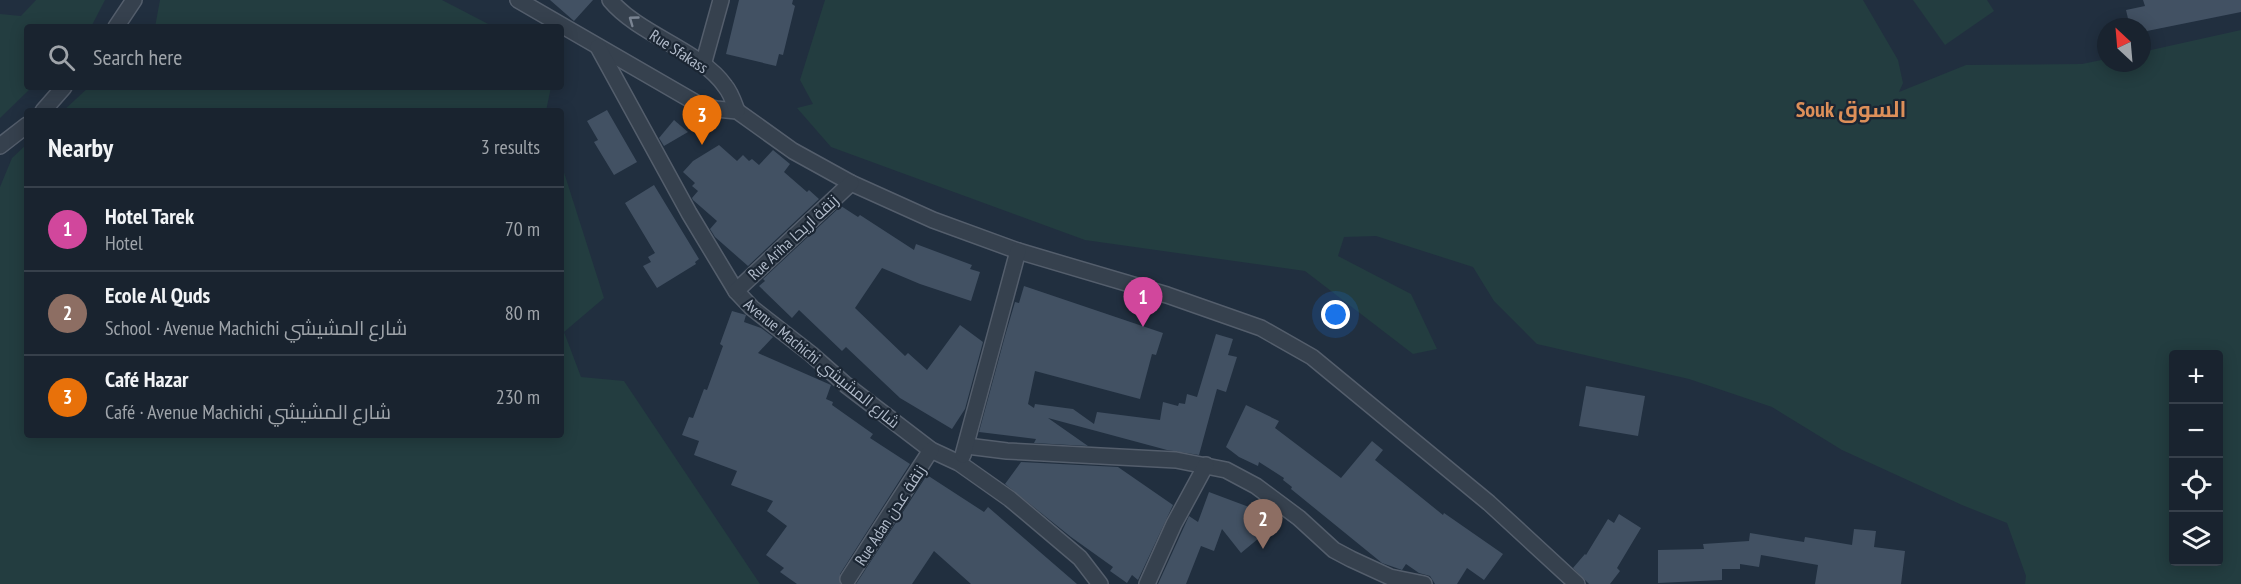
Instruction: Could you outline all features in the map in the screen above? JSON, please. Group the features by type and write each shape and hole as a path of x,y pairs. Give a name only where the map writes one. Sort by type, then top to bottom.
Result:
{"street":[{"path":"118,24 134,0"},
{"path":"518,0 560,24"},
{"name":"Rue Sfakass","path":"610,0 632,20 703,65 725,85 737,111"},
{"path":"703,65 721,0"},
{"path":"564,26 698,104 716,110 737,111 793,151 851,183 933,220 1018,251 1126,282 1261,328 1312,357 1488,503 1577,584"},
{"name":"Avenue Machichi شارع المشيشي","path":"598,46 694,222 736,291 752,308 812,354 846,385 931,450 959,463 1010,500 1080,558 1100,584"},
{"path":"46,108 61,90"},
{"path":"0,146 24,127"},
{"name":"Rue Ariha زنقة اريحا","path":"736,291 851,183"},
{"path":"959,463 967,446 982,379 1018,251"},
{"path":"967,446 1007,451 1176,460 1226,470 1256,486 1299,518 1334,550 1390,577 1424,584"},
{"name":"Rue Adan زنقة عدن","path":"849,579 931,450"},
{"path":"1147,584 1174,524 1206,465"}],"green space":[{"path":"36,0 105,0 93,24 24,24 24,90 29,90 0,118 0,14 21,16"},
{"path":"160,0 442,0 488,24 156,24"},
{"path":"825,0 1863,0 1898,60 1903,83 1899,92 1966,65 2082,64 2097,61 2097,72 2151,72 2151,50 2241,30 2241,584 2025,584 2026,576 2007,523 1842,450 1772,407 1689,379 1537,344 1494,301 1473,267 1376,236 1344,237 1338,256 1411,294 1437,349 1413,354 1305,271 1085,240 831,147 797,108 813,104 800,80"},
{"path":"1913,0 1987,0 1994,11 1945,45"},
{"path":"86,90 550,90 547,108 66,108"},
{"path":"24,147 24,438 564,438 564,332 581,377 624,381 760,584 0,584 0,187 12,158"},
{"path":"564,172 604,298 564,332"}],"building":[{"path":"550,0 593,0 574,21"},
{"path":"739,0 793,0 792,4 795,6 783,55 779,54 776,66 726,54"},
{"path":"2143,0 2241,0 2241,12 2151,30 2151,18 2128,18 2126,10 2145,6"},
{"path":"607,110 637,162 614,175 594,142 598,140 587,121"},
{"path":"674,120 688,132 664,146 659,138"},
{"path":"719,145 737,161 743,155 749,161 752,159 759,165 773,150 790,164 784,172 819,199 748,266 715,237 710,229 717,221 693,200 692,198 698,191 692,186 695,183 683,172 693,161"},
{"path":"654,185 699,259 695,262 696,264 657,288 643,266 651,262 648,257 655,253 625,203"},
{"path":"841,206 858,217 860,215 914,250 916,244 972,265 970,269 980,272 971,301 882,268 855,308 905,356 908,353 927,370 960,325 983,342 965,409 952,429 900,398 846,347 842,351 799,310 792,318 759,286 765,281 763,279"},
{"path":"1024,286 1163,333 1156,355 1152,354 1140,399 1035,371 1028,404 1034,408 1035,404 1073,409 1094,424 1097,412 1160,420 1163,402 1178,406 1179,403 1185,404 1187,394 1197,397 1216,334 1233,339 1228,355 1237,357 1226,392 1217,389 1199,455 1167,450 1048,418 1088,446 1034,443 1036,439 979,432 1015,302 1019,303"},
{"path":"732,311 746,315 744,322 761,328 773,337 758,353 831,385 826,399 833,402 832,405 873,434 870,438 910,464 840,574 840,584 797,584 780,572 784,568 766,555 787,526 767,511 773,501 731,485 737,471 694,455 699,441 682,435 689,417 693,418 704,389 707,390 723,346 720,344"},
{"path":"1586,386 1645,396 1638,436 1579,426"},
{"path":"1246,405 1279,421 1275,428 1341,478 1372,441 1383,450 1375,460 1443,515 1444,513 1503,554 1484,580 1467,568 1457,584 1435,584 1430,576 1419,573 1406,564 1402,570 1382,563 1291,489 1292,487 1283,480 1284,478 1259,462 1258,466 1239,457 1226,447"},
{"path":"1021,462 1118,467 1173,505 1138,580 1132,575 1127,583 1110,571 1113,567 1071,537 1005,484"},
{"path":"927,475 984,512 988,507 1077,584 971,584 934,551 912,584 856,584"},
{"path":"1209,492 1249,507 1257,500 1276,524 1241,553 1222,529 1214,551 1201,546 1186,584 1158,584 1189,516 1198,522"},
{"path":"1619,514 1641,528 1617,568 1620,571 1610,584 1589,584 1573,568 1586,555 1608,519 1614,523"},
{"path":"1854,529 1876,531 1874,547 1905,551 1901,584 1815,584 1818,565 1761,555 1759,567 1740,564 1740,569 1722,569 1722,580 1658,583 1658,550 1704,549 1703,544 1749,541 1750,533 1804,542 1805,537 1852,545"}],"place":[{"name":"Café Hazar","path":"702,145"},
{"name":"Hotel Tarek","path":"1143,327"},
{"name":"Ecole Al Quds","path":"1263,549"}],"district":[{"name":"Souk السوق","path":"1851,109"}]}
